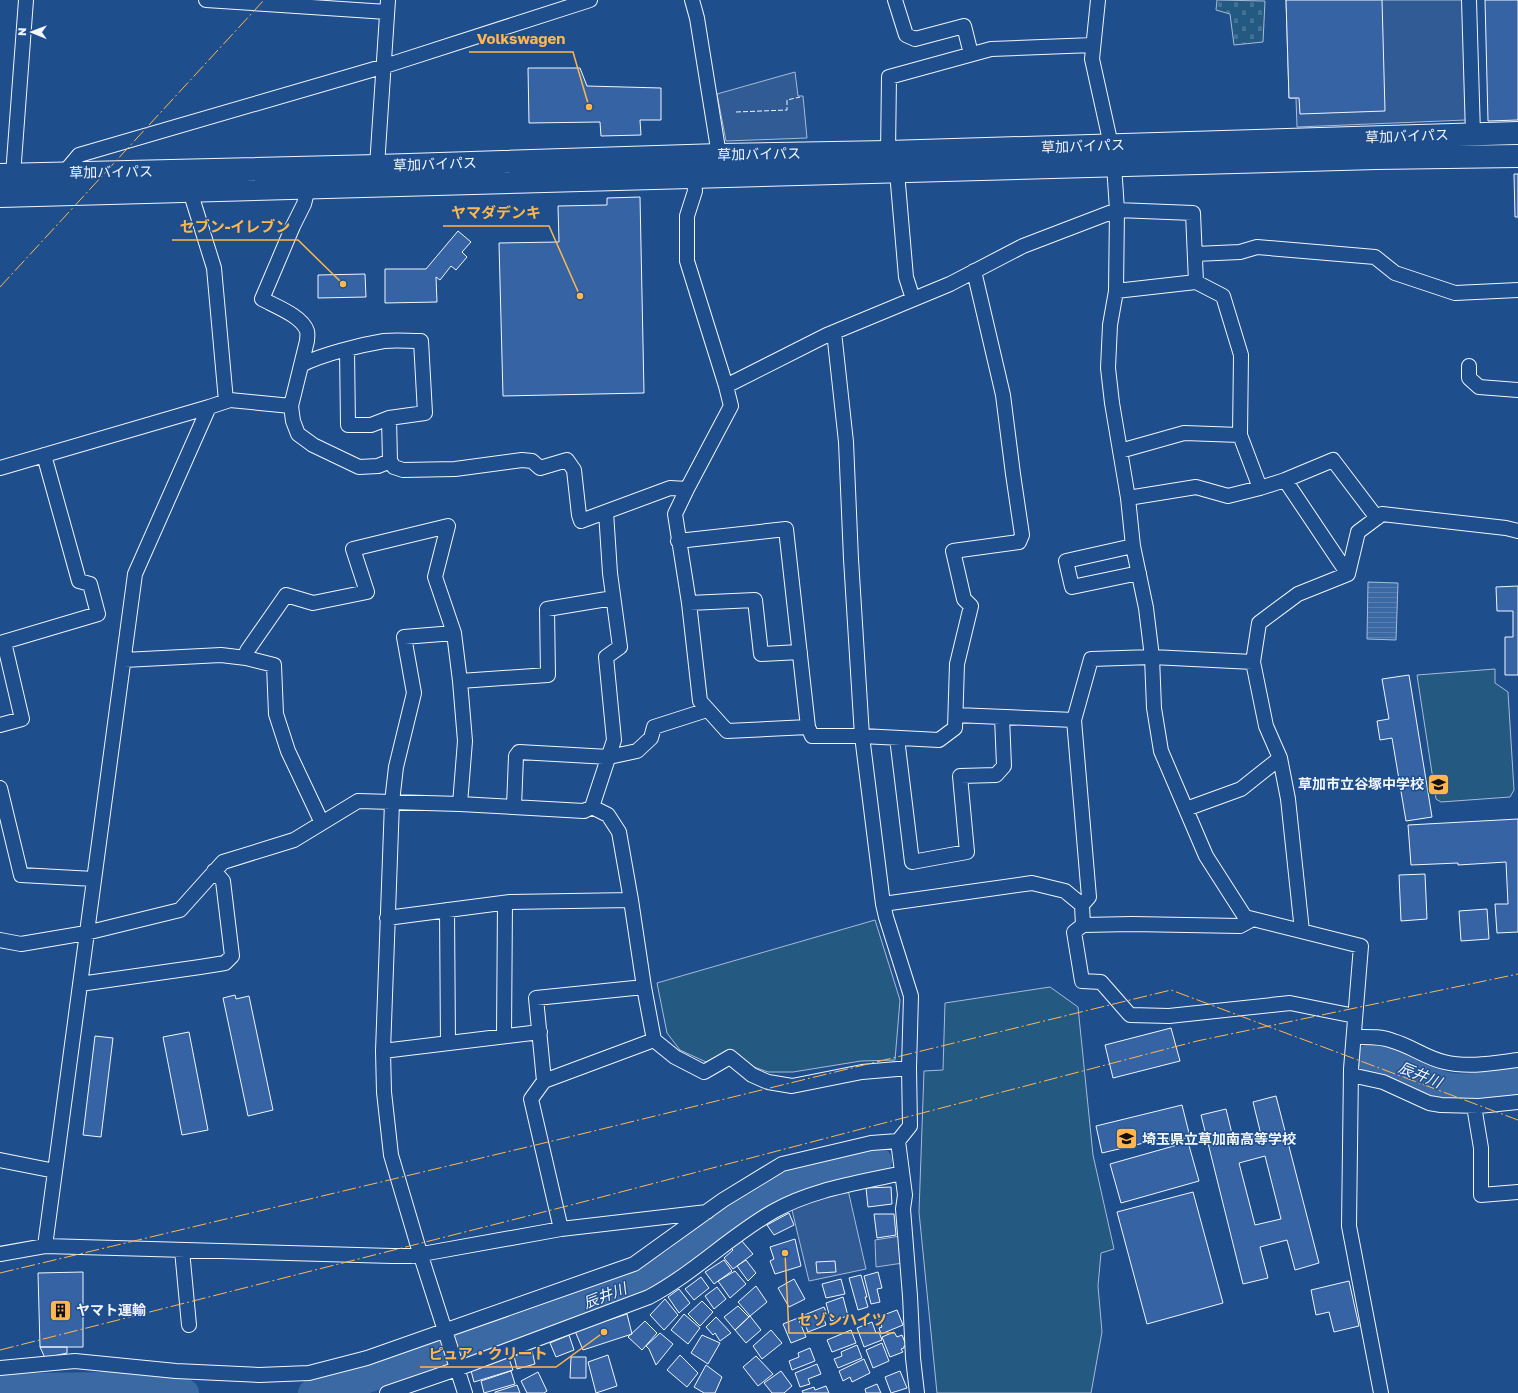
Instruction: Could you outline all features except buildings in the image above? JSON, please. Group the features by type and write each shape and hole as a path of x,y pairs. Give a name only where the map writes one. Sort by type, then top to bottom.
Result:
{"highway":[{"name":"草加バイパス","path":"6,175 377,166 692,166 896,172 1112,155 1473,134 1518,133"},
{"name":"草加バイパス","path":"0,196 308,188 692,166 719,155 888,152 1112,155 1518,156"}],"street":[{"path":"6,175 26,0"},
{"path":"206,0 388,6 377,166"},
{"path":"63,174 79,154 385,66 590,0"},
{"path":"692,0 697,18 719,155"},
{"path":"895,0 906,35 915,39 964,26 971,54"},
{"path":"1098,0 1092,59 1112,155 1117,210 1116,291 1110,325 1108,368 1112,403 1128,498 1133,546 1146,608 1152,657 1154,708 1161,751 1206,856 1245,917 1361,946 1351,1075 1349,1226 1381,1393"},
{"path":"1469,0 1473,134"},
{"path":"888,152 889,77 991,49 1093,45"},
{"path":"692,166 695,191 687,216 687,261 731,406 687,488 675,514 678,541 689,603 700,701 727,730 808,727"},
{"path":"896,172 906,276 913,299"},
{"path":"308,188 304,204 262,299 290,313 307,331 307,341 291,406 293,422 298,434 313,445 359,467 378,466 390,461"},
{"path":"190,191 214,268 226,401"},
{"path":"726,386 834,332 950,284 1023,246 1117,210 1193,213 1196,282"},
{"path":"1195,254 1240,252 1257,247 1375,257 1395,273 1455,293 1518,290"},
{"path":"678,541 786,529 808,727 812,736 862,736 939,740 956,728 957,664 971,606 964,599 953,551 1018,542 1022,535 1003,395 974,271"},
{"path":"1116,291 1196,282 1222,296 1241,355 1240,435 1260,488"},
{"path":"834,332 846,442 851,559 862,736 883,904 911,996 909,1068 910,1126 898,1141 905,1196 903,1209 913,1358 917,1393"},
{"path":"301,365 312,360 347,350 385,341 421,341 424,413 389,418 370,424 348,425 347,350"},
{"path":"1469,366 1469,378 1479,387 1518,390"},
{"path":"0,468 209,408 230,400 291,406"},
{"path":"45,1246 135,574 209,408"},
{"path":"389,418 390,461 394,468 403,470 455,469 522,460 532,461 540,468 567,460 574,470 581,521 670,488 687,488"},
{"path":"1120,451 1184,433 1240,435"},
{"path":"0,725 22,719 2,642 98,614 90,584 79,581 44,455"},
{"path":"1128,498 1196,487 1228,496 1285,480 1333,460 1377,518"},
{"path":"1285,480 1348,574"},
{"path":"592,807 614,740 606,657 620,647 613,598 606,512"},
{"path":"1348,574 1358,532 1382,514 1506,528 1518,531"},
{"path":"246,658 247,651 286,595 313,603 367,592 354,549 448,526 435,577 454,633 460,681 465,741 460,804"},
{"path":"1133,546 1066,561 1072,587 1139,573"},
{"path":"1302,931 1288,799 1280,758 1266,726 1254,662 1259,623 1298,594 1348,574"},
{"path":"460,681 548,675 547,609 613,598"},
{"path":"689,603 755,600 761,654 800,652"},
{"path":"454,633 404,637 414,693 396,767 392,802 383,1051 384,1092 391,1155 420,1253 465,1393"},
{"path":"124,660 221,655 246,658 274,665 276,714 278,721 288,751 322,823"},
{"path":"1083,925 1082,905 1089,897 1074,720 1091,659 1152,657 1254,662"},
{"path":"514,807 516,756 519,752 609,756 637,751 651,738 654,727 707,710"},
{"path":"956,715 1074,720"},
{"path":"897,738 912,862 967,852 960,776 996,775 1004,766 1002,717"},
{"path":"1186,809 1240,789 1280,758"},
{"path":"0,788 21,875 94,879"},
{"path":"0,940 20,944 86,933 180,910 223,862 294,840 358,801 584,810 592,807 608,815 619,832 654,1040 675,1057 704,1072 730,1057 752,1075 768,1082 792,1086 862,1072 909,1068"},
{"path":"80,984 225,963 232,956 223,881 214,871"},
{"path":"883,904 1032,883 1065,891 1082,905"},
{"path":"387,918 505,903 562,900 631,900"},
{"path":"504,1036 505,903"},
{"path":"447,910 448,1043"},
{"path":"1253,919 1240,926 1132,924 1083,925 1074,932 1082,982 1101,982 1130,1015 1169,1016 1290,1003 1355,1016"},
{"path":"544,1081 536,998 644,987"},
{"path":"383,1051 540,1032"},
{"path":"1354,1037 1392,1040 1437,1060 1456,1064 1467,1065 1518,1060"},
{"path":"561,1229 531,1099 544,1081 654,1040"},
{"path":"1351,1075 1383,1082 1429,1103 1455,1106 1474,1106 1518,1102"},
{"path":"1474,1106 1482,1148 1482,1195 1518,1192"},
{"path":"0,1368 75,1362 191,1372 259,1375 309,1373 367,1358 446,1334 634,1264 723,1200 782,1164 871,1143 898,1141"},
{"path":"0,1160 55,1171"},
{"path":"387,1393 457,1366 649,1297 667,1288 687,1274 751,1225 793,1201 820,1192 902,1173"},
{"path":"0,1254 45,1246 411,1256 420,1253 561,1229 707,1212"},
{"path":"182,1250 188,1325"}],"green space":[{"path":"1217,0 1265,1 1263,42 1234,45 1230,14 1216,10"},
{"path":"1495,669 1495,683 1508,692 1514,790 1510,797 1441,802 1436,799 1417,675"},
{"path":"875,920 900,1000 895,1060 861,1061 793,1072 768,1072 754,1067 730,1050 706,1062 680,1050 667,1033 657,983"},
{"path":"1050,987 1078,1007 1093,1155 1114,1249 1101,1253 1098,1286 1102,1332 1091,1393 937,1393 919,1212 924,1071 943,1070 945,1003"}],"shaded area":[{"path":"1286,0 1463,0 1466,120 1297,127 1296,98 1289,98"},
{"path":"795,72 798,96 803,96 807,138 726,141 717,94"},
{"path":"1368,582 1398,583 1396,640 1367,639"},
{"path":"848,1190 866,1269 809,1281 791,1206"},
{"path":"900,1236 903,1263 876,1267 875,1240"}],"waterway":[{"name":"辰井川","path":"1370,1058 1387,1062 1428,1080 1446,1086 1466,1088 1518,1081"},
{"name":"辰井川","path":"312,1393 347,1386 599,1299 646,1280 673,1264 750,1204 800,1179 840,1168 878,1161"},
{"name":"辰井川","path":"0,1389 107,1386 185,1393"}],"fence":[{"path":"736,112 787,110 787,100 800,97"}],"power":[{"path":"0,287 264,0"},
{"path":"0,1350 575,1204 1197,1041 1518,974"},
{"path":"0,1273 565,1138 1171,990 1518,1120"}],"place":[{"name":"Volkswagen","path":"589,107"},
{"name":"セブン-イレブン","path":"343,284"},
{"name":"ヤマダデンキ","path":"580,296"},
{"name":"草加市立谷塚中学校","path":"1439,784"},
{"name":"埼玉県立草加南高等学校","path":"1127,1139"},
{"name":"セゾンハイツ","path":"785,1253"},
{"name":"ヤマト運輸","path":"61,1310"},
{"name":"ピュア・クリート","path":"604,1332"}]}
